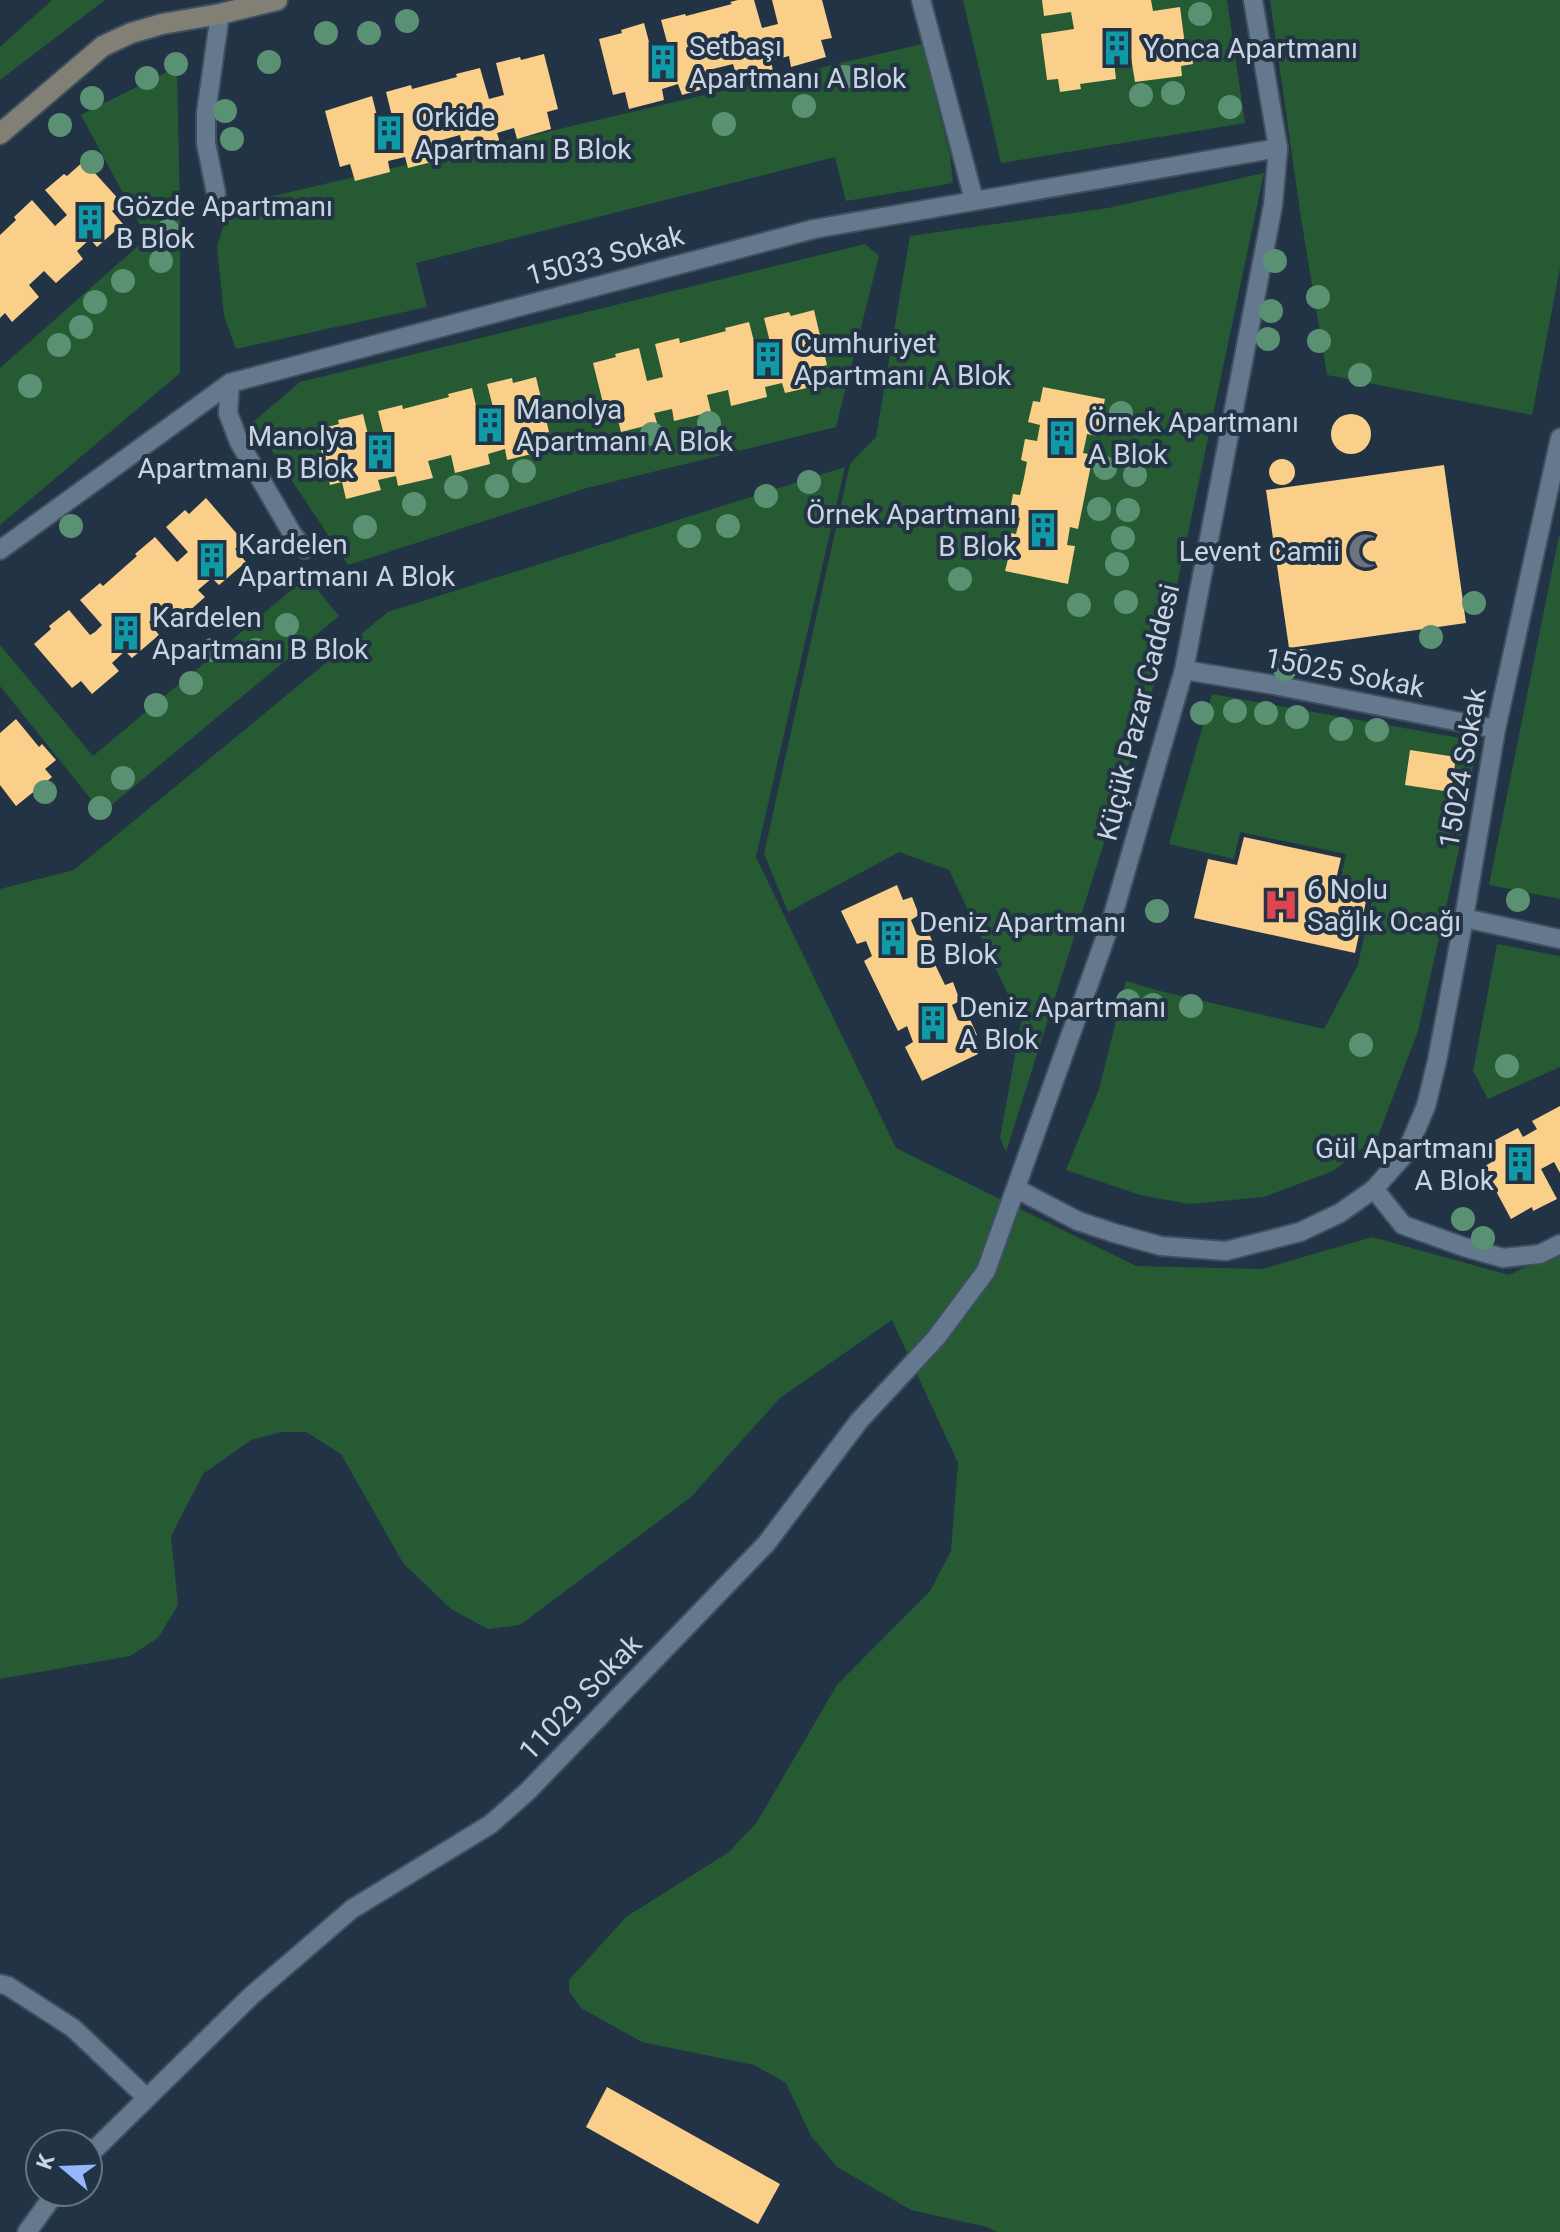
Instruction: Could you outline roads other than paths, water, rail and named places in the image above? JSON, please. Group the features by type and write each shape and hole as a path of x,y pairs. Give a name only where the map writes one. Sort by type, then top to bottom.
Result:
{"street":[{"path":"0,134 103,46 162,24 277,0"}],"lane":[{"path":"921,0 974,200"},
{"name":"Küçük Pazar Caddesi","path":"1017,1189 1111,922 1184,670 1273,205 1278,148 1253,0"},
{"path":"216,193 206,143 206,113 220,14"},
{"name":"15033 Sokak","path":"0,550 230,383 814,229 1278,148"},
{"path":"230,383 228,413 239,442 293,535 305,549"},
{"name":"15024 Sokak","path":"1017,1189 1078,1221 1114,1233 1161,1246 1226,1251 1300,1232 1340,1213 1374,1189 1406,1153 1426,1106 1464,918 1496,729 1560,438"},
{"name":"15025 Sokak","path":"1184,670 1496,729"},
{"path":"1464,918 1560,939"},
{"name":"11029 Sokak","path":"104,2140 251,1996 352,1909 491,1824 528,1791 766,1544 859,1421 936,1338 986,1271 1017,1189"},
{"path":"1374,1189 1403,1225 1464,1247 1503,1258 1540,1254 1560,1244"},
{"path":"0,1984 8,1986 73,2028 147,2098"},
{"path":"27,2232 44,2208"}],"place":[{"name":"Yonca Apartmanı","path":"1117,48"},
{"name":"Setbaşı Apartmanı A Blok","path":"663,62"},
{"name":"Orkide Apartmanı B Blok","path":"389,133"},
{"name":"Gözde Apartmanı B Blok","path":"90,222"},
{"name":"Cumhuriyet Apartmanı A Blok","path":"768,359"},
{"name":"Manolya Apartmanı A Blok","path":"490,425"},
{"name":"Örnek Apartmanı A Blok","path":"1062,438"},
{"name":"Manolya Apartmanı B Blok","path":"380,452"},
{"name":"Örnek Apartmanı B Blok","path":"1043,530"},
{"name":"Levent Camii","path":"1366,551"},
{"name":"Kardelen Apartmanı A Blok","path":"212,560"},
{"name":"Kardelen Apartmanı B Blok","path":"126,633"},
{"name":"6 Nolu Sağlık Ocağı","path":"1281,905"},
{"name":"Deniz Apartmanı B Blok","path":"893,938"},
{"name":"Deniz Apartmanı A Blok","path":"933,1023"},
{"name":"Gül Apartmanı A Blok","path":"1520,1164"}]}
